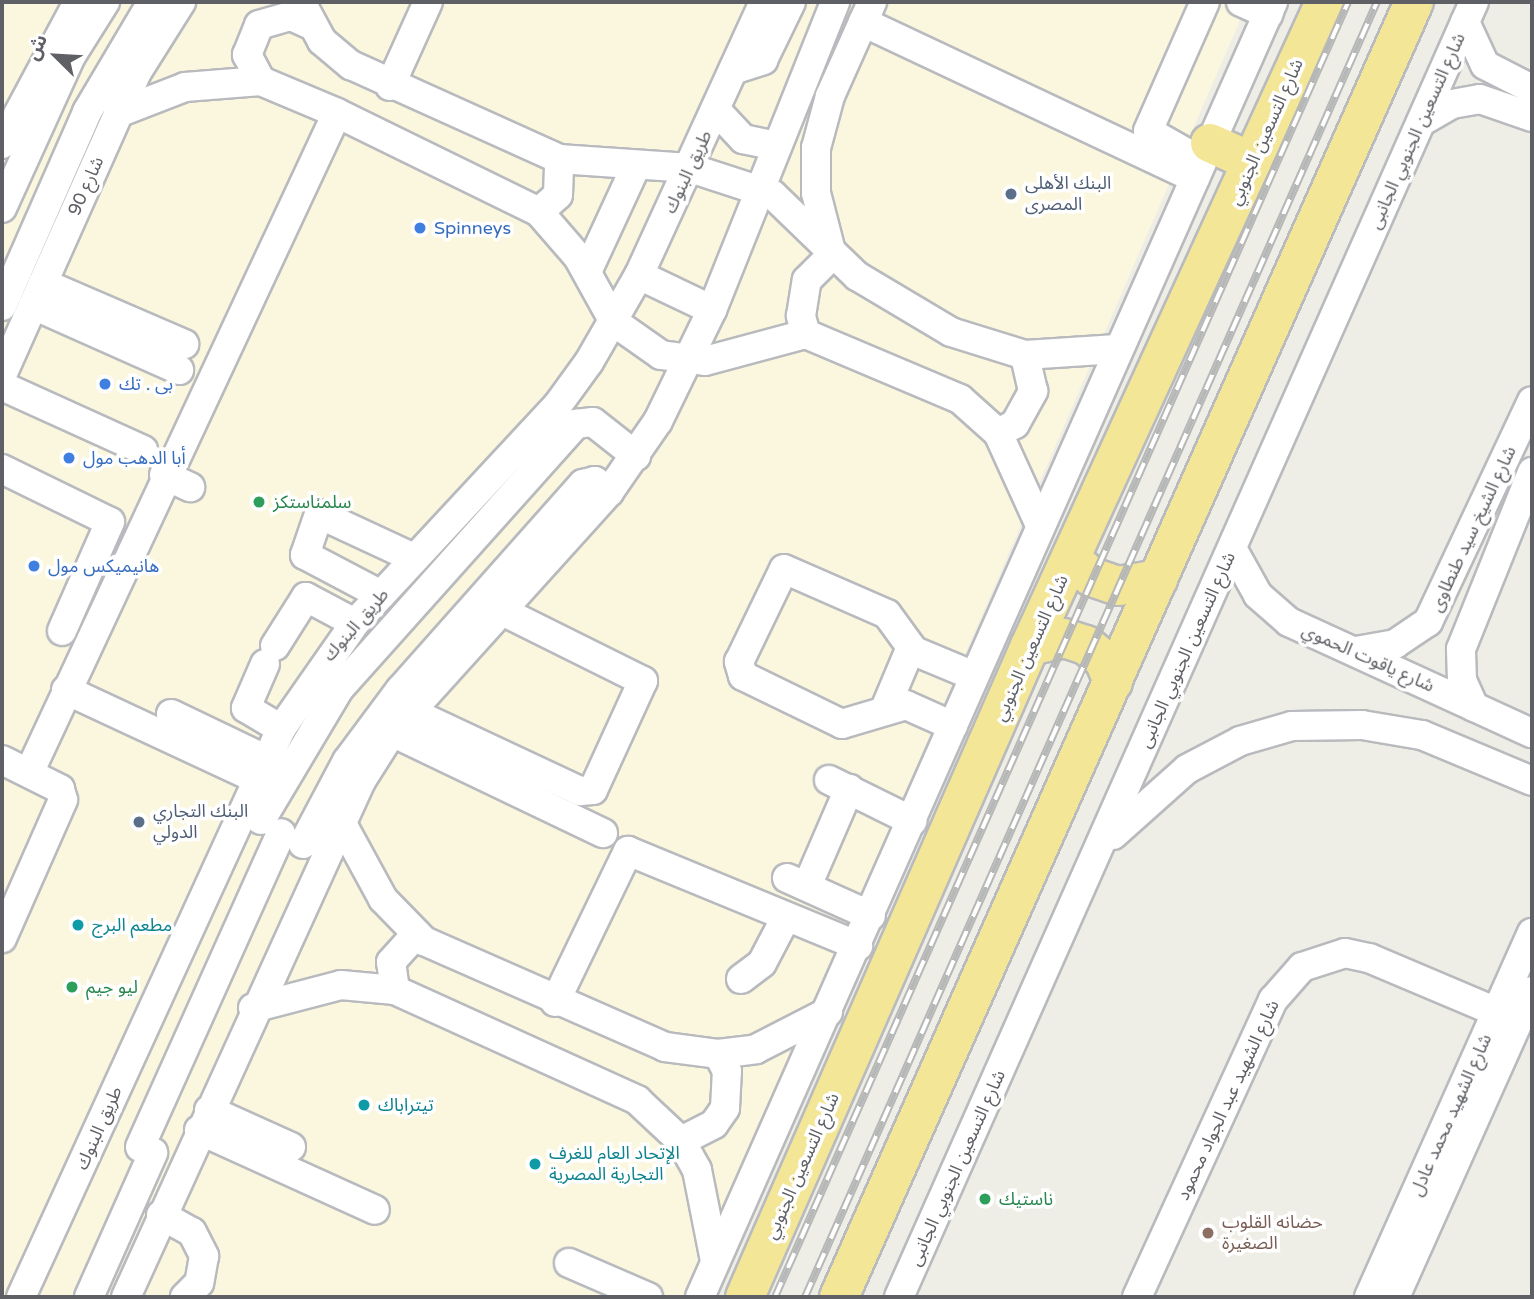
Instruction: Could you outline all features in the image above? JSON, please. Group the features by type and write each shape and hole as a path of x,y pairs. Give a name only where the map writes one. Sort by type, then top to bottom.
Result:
{"highway":[{"name":"شارع التسعين الجنوبي","path":"745,1297 1030,646 1325,2"},
{"path":"839,1297 1414,2"},
{"path":"1203,160 1252,162"},
{"path":"1072,559 1092,577 1118,586 1158,579"},
{"path":"1030,646 1064,638 1086,645 1104,660 1113,682"}],"street":[{"path":"2,144 78,2"},
{"path":"2,208 71,56 105,2"},
{"path":"2,306 92,103 152,2"},
{"name":"شارع 90","path":"2,375 118,113 181,2"},
{"path":"390,86 429,2"},
{"name":"طريق البنوك","path":"126,1297 253,1008 282,832 260,769 281,729 355,624 557,406 614,322 690,168 764,2"},
{"path":"733,71 763,60 791,2"},
{"name":"طريق البنوك","path":"282,832 340,820 401,722 504,612 609,492 636,456 688,362 712,310 835,2"},
{"path":"1203,160 1148,131 1205,2"},
{"path":"700,1297 858,946 1116,349 1271,8 1241,2"},
{"path":"832,255 815,171 833,89 867,12 1203,160"},
{"path":"1470,12 1485,65 1532,89"},
{"name":"شارع التسعين الجنوبي الجانبى","path":"899,1297 1100,850 1470,12"},
{"path":"261,81 247,55 259,25 305,13 351,65 390,86 559,159 690,168 759,189 786,205 832,255 923,318 985,346 1025,355 1116,349"},
{"path":"804,78 833,89"},
{"path":"118,113 185,87 261,81 337,113 539,212 587,272 614,322 637,342 688,362 806,334 960,399 999,433 1040,525"},
{"path":"1420,122 1452,104 1480,99 1532,117"},
{"path":"716,110 743,139 776,146"},
{"path":"29,773 164,475 282,249 337,113"},
{"path":"539,212 558,195 559,159"},
{"path":"587,272 636,166"},
{"path":"806,334 801,298 807,280 832,255"},
{"path":"639,275 712,310"},
{"path":"38,294 181,357"},
{"path":"999,433 1015,424 1033,391 1025,355"},
{"path":"2,386 143,450"},
{"name":"شارع الشيخ سيد طنطاوى","path":"1356,651 1395,645 1428,622 1532,401"},
{"path":"282,832 339,689 576,424 593,422 636,456"},
{"path":"2,469 110,522 62,631"},
{"name":"شارع الشيخ سيد طنطاوى","path":"1475,707 1462,680 1461,649 1525,509 1532,472"},
{"path":"164,475 190,487"},
{"name":"طريق البنوك","path":"21,1297 106,1132 282,832 347,761 400,690 583,484 595,481 609,492"},
{"path":"381,595 305,555 319,514 414,558"},
{"name":"شارع ياقوت الحموي","path":"1233,550 1275,612 1532,733"},
{"path":"953,726 906,705 884,709 842,724 743,676 739,662 784,569 887,614 911,647 975,676"},
{"path":"281,729 246,708 270,655 306,597 355,624"},
{"path":"401,722 580,791 593,790 643,681 504,612"},
{"path":"884,709 911,647"},
{"path":"66,690 260,769"},
{"path":"171,714 260,769"},
{"path":"401,722 603,833"},
{"path":"1100,850 1187,769 1240,741 1292,726 1362,725 1422,735 1532,781"},
{"path":"2,760 60,789 63,800 2,938"},
{"path":"871,916 797,882 839,784 912,821"},
{"path":"340,820 383,899 416,934 555,1002 666,1047 718,1054 787,1038 828,1012"},
{"name":"طريق البنوك","path":"89,1297 146,1150 282,832"},
{"path":"555,1002 628,851 858,946"},
{"path":"741,979 762,963 786,917"},
{"name":"شارع الشهيد محمد عادل","path":"1385,1291 1507,1017 1532,933"},
{"path":"395,990 391,962 416,934"},
{"name":"شارع الشهيد عبد الجواد محمود","path":"1137,1297 1273,1000 1302,967 1345,953 1368,958 1507,1017"},
{"path":"253,1008 341,985 395,990 637,1100 681,1140 708,1201 715,1261"},
{"name":"شارع الشهيد محمد عادل","path":"1507,1017 1532,992"},
{"path":"681,1140 715,1124 724,1108 727,1071 718,1054"},
{"path":"204,1120 291,1147"},
{"path":"204,1120 375,1210"},
{"path":"41,1297 106,1132 183,1166"},
{"path":"161,1215 192,1232 204,1256 199,1283 185,1297"},
{"path":"569,1262 648,1297"}],"shaded area":[{"path":"2,2 1248,2 686,1297 2,1297"}],"railway":[{"path":"775,1297 1348,2"},
{"path":"805,1297 1377,2"}],"place":[{"name":"البنك الأهلى المصرى","path":"1011,194"},
{"name":"Spinneys","path":"420,228"},
{"name":"بى . تك","path":"105,384"},
{"name":"أبا الدهب مول","path":"69,458"},
{"name":"سلمناستكز","path":"259,502"},
{"name":"هانيميكس مول","path":"34,566"},
{"name":"البنك التجاري الدولي","path":"139,822"},
{"name":"مطعم البرج","path":"78,925"},
{"name":"ليو جيم","path":"72,987"},
{"name":"تيتراباك","path":"364,1105"},
{"name":"الإتحاد العام للغرف التجارية المصرية","path":"535,1164"},
{"name":"ناستيك","path":"985,1199"},
{"name":"حضانه القلوب الصغيرة","path":"1208,1233"}]}
